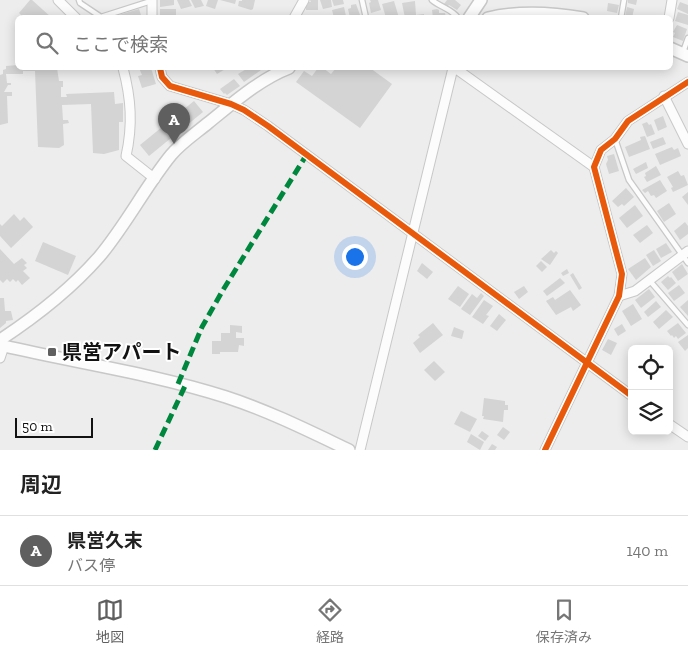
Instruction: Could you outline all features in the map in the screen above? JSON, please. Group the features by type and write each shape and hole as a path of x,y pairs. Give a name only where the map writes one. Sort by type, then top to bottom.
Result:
{"street":[{"path":"58,0 73,15"},
{"path":"152,0 152,15"},
{"path":"296,15 304,0"},
{"path":"471,15 481,0"},
{"path":"670,15 672,0"},
{"path":"512,15 558,15"},
{"path":"673,49 685,55"},
{"path":"124,70 129,91 131,121 130,139 126,156 155,179"},
{"path":"160,70 162,77 170,86 231,104 268,126 628,393"},
{"path":"1,346 19,327 77,280 97,259 116,236 172,155 188,139 275,70"},
{"path":"360,450 454,70"},
{"path":"457,70 594,167"},
{"path":"545,450 619,296 622,274 594,167 602,150 615,139 628,120 688,82"},
{"path":"664,96 688,144"},
{"path":"619,296 635,292 685,253"},
{"path":"1,346 178,384 228,398 279,417 349,450"},
{"path":"673,427 688,437"}],"lane":[{"path":"79,0 80,4 98,15"},
{"path":"107,15 152,0"},
{"path":"362,0 365,15"},
{"path":"432,0 456,15"},
{"path":"622,15 624,0"},
{"path":"685,55 688,38"},
{"path":"615,139 629,180 685,253 688,263"},
{"path":"650,281 688,325"}],"building":[{"path":"32,0 49,15 21,15 19,13"},
{"path":"160,0 174,0 174,5 160,7"},
{"path":"177,0 189,0 192,6 181,9"},
{"path":"191,0 201,0 204,6 195,8"},
{"path":"208,0 218,0 215,9 206,6"},
{"path":"220,0 236,0 235,4"},
{"path":"255,0 253,9 238,6 239,1"},
{"path":"310,0 318,0 318,10 306,10 306,5 308,5 308,2 311,2"},
{"path":"320,0 331,0 332,7 323,9"},
{"path":"332,0 343,0 344,4 334,6"},
{"path":"370,0 378,0 381,10 371,13"},
{"path":"447,0 455,0 461,5 457,10 449,5 447,7 444,4"},
{"path":"628,0 637,0 636,5 628,3"},
{"path":"394,1 398,15 385,15 382,4"},
{"path":"415,1 416,15 404,15 402,3"},
{"path":"680,2 688,5 688,14 677,9"},
{"path":"608,3 619,5 617,13 607,11"},
{"path":"356,4 360,15 349,15 348,9 351,8 351,5"},
{"path":"344,7 346,15 333,15 332,10"},
{"path":"627,7 634,9 633,15 625,15"},
{"path":"139,9 141,15 119,15"},
{"path":"160,9 176,9 176,15 160,15"},
{"path":"437,9 439,13 445,13 445,15 433,15 432,10"},
{"path":"678,12 688,15 688,25 675,21"},
{"path":"677,25 687,29 683,41 673,37 675,33 673,32"},
{"path":"15,65 15,70 57,70 59,81 63,81 61,97 67,97 66,94 114,92 115,104 123,103 123,122 119,122 119,150 104,154 93,153 91,104 62,105 63,120 68,120 69,123 63,124 64,145 59,148 38,147 35,71 23,71 23,74 6,74 7,83 11,83 11,85 8,85 4,92 12,92 12,96 7,96 8,123 0,125 0,75 3,74 6,66"},
{"path":"140,70 152,70 156,84 142,88 138,76 142,75"},
{"path":"214,70 224,70 217,74"},
{"path":"245,70 261,70 244,82 238,74"},
{"path":"316,70 326,70 331,74 334,70 373,70 392,84 360,128 296,82 304,71 312,76"},
{"path":"234,79 240,86 227,95 224,94 220,89"},
{"path":"194,101 203,112 149,156 140,145"},
{"path":"663,116 667,127 658,131 654,120"},
{"path":"647,122 649,125 651,124 655,134 647,137 642,124"},
{"path":"645,136 650,149 629,157 625,147 641,140 640,137"},
{"path":"663,137 666,144 653,149 650,142"},
{"path":"672,147 674,150 678,148 681,156 660,165 655,154"},
{"path":"614,154 619,171 609,174 606,164 607,156"},
{"path":"646,162 648,168 636,174 633,169"},
{"path":"656,166 661,175 647,182 644,177 646,176 645,173"},
{"path":"678,171 681,176 684,175 688,185 673,192 671,188 673,187 667,177"},
{"path":"660,180 667,191 656,198 654,195 651,196 648,191 645,193 642,190"},
{"path":"626,188 634,197 624,206 622,204 618,207 612,201"},
{"path":"688,192 688,205 682,197"},
{"path":"669,203 676,214 664,222 657,211"},
{"path":"635,205 643,216 627,228 619,218"},
{"path":"14,214 20,221 24,217 33,227 11,248 0,236 0,224 2,226"},
{"path":"685,222 688,226 688,234 680,240 674,231"},
{"path":"647,225 653,233 640,243 633,235"},
{"path":"43,242 76,256 68,275 35,261"},
{"path":"666,243 672,252 661,258 656,249"},
{"path":"0,249 14,264 22,258 27,263 24,265 27,268 23,271 30,278 22,285 18,280 16,282 13,279 10,282 7,279 3,283 0,280"},
{"path":"551,250 554,253 556,251 558,253 550,265 541,259"},
{"path":"654,250 661,261 653,266 646,255"},
{"path":"645,258 651,267 636,280 628,269"},
{"path":"541,261 547,267 542,272 536,266"},
{"path":"422,263 433,272 427,279 417,271"},
{"path":"682,264 688,274 678,281 672,272"},
{"path":"567,269 569,273 563,276 561,273"},
{"path":"573,273 582,288 579,290 570,275"},
{"path":"668,276 676,283 668,290 661,282"},
{"path":"560,278 565,283 547,296 543,291"},
{"path":"679,285 685,293 674,301 668,293"},
{"path":"458,286 469,294 460,307 448,299"},
{"path":"524,286 528,292 519,299 514,292"},
{"path":"649,289 655,297 641,308 635,300"},
{"path":"570,290 581,305 573,311 571,307 556,315 546,301 553,297 555,300"},
{"path":"481,293 484,296 470,315 461,309 472,294 477,298"},
{"path":"0,298 4,298 5,311 11,311 13,320 6,321 0,328"},
{"path":"484,300 493,306 486,315 489,316 483,324 472,317"},
{"path":"688,300 688,316 680,307"},
{"path":"656,301 661,307 648,317 644,312"},
{"path":"633,304 642,319 631,326 622,311"},
{"path":"666,310 673,317 659,329 653,322"},
{"path":"499,314 506,320 497,331 490,326"},
{"path":"433,323 443,335 420,353 413,343 420,337 418,335"},
{"path":"678,323 686,333 678,339 676,336 674,338 671,336 667,331"},
{"path":"622,324 626,331 618,336 614,329"},
{"path":"230,325 242,326 242,333 236,332 236,338 244,338 244,346 239,345 238,352 212,354 212,341 221,341 221,333 230,333"},
{"path":"454,327 464,331 462,339 451,336"},
{"path":"688,335 688,348 685,351 678,342"},
{"path":"608,339 617,343 611,355 602,350"},
{"path":"434,361 445,372 435,381 424,370"},
{"path":"484,398 505,401 505,405 508,405 508,410 504,410 503,422 483,419"},
{"path":"461,411 477,419 470,432 454,424"},
{"path":"503,427 510,432 504,440 497,435"},
{"path":"482,431 489,436 485,441 478,436"},
{"path":"471,434 484,442 480,450 467,442"},
{"path":"492,444 497,447 495,450 488,450"}],"marked path":[{"path":"178,384 202,327 307,154"},
{"path":"155,450 185,386"}],"cycle path":[{"path":"160,70 162,77 170,86 231,104 268,126 628,393"},
{"path":"545,450 619,296 622,274 594,167 601,150 615,139 628,121 688,82"}],"place":[{"name":"県営久末","path":"174,144"},
{"name":"県営アパート","path":"52,352"}]}
